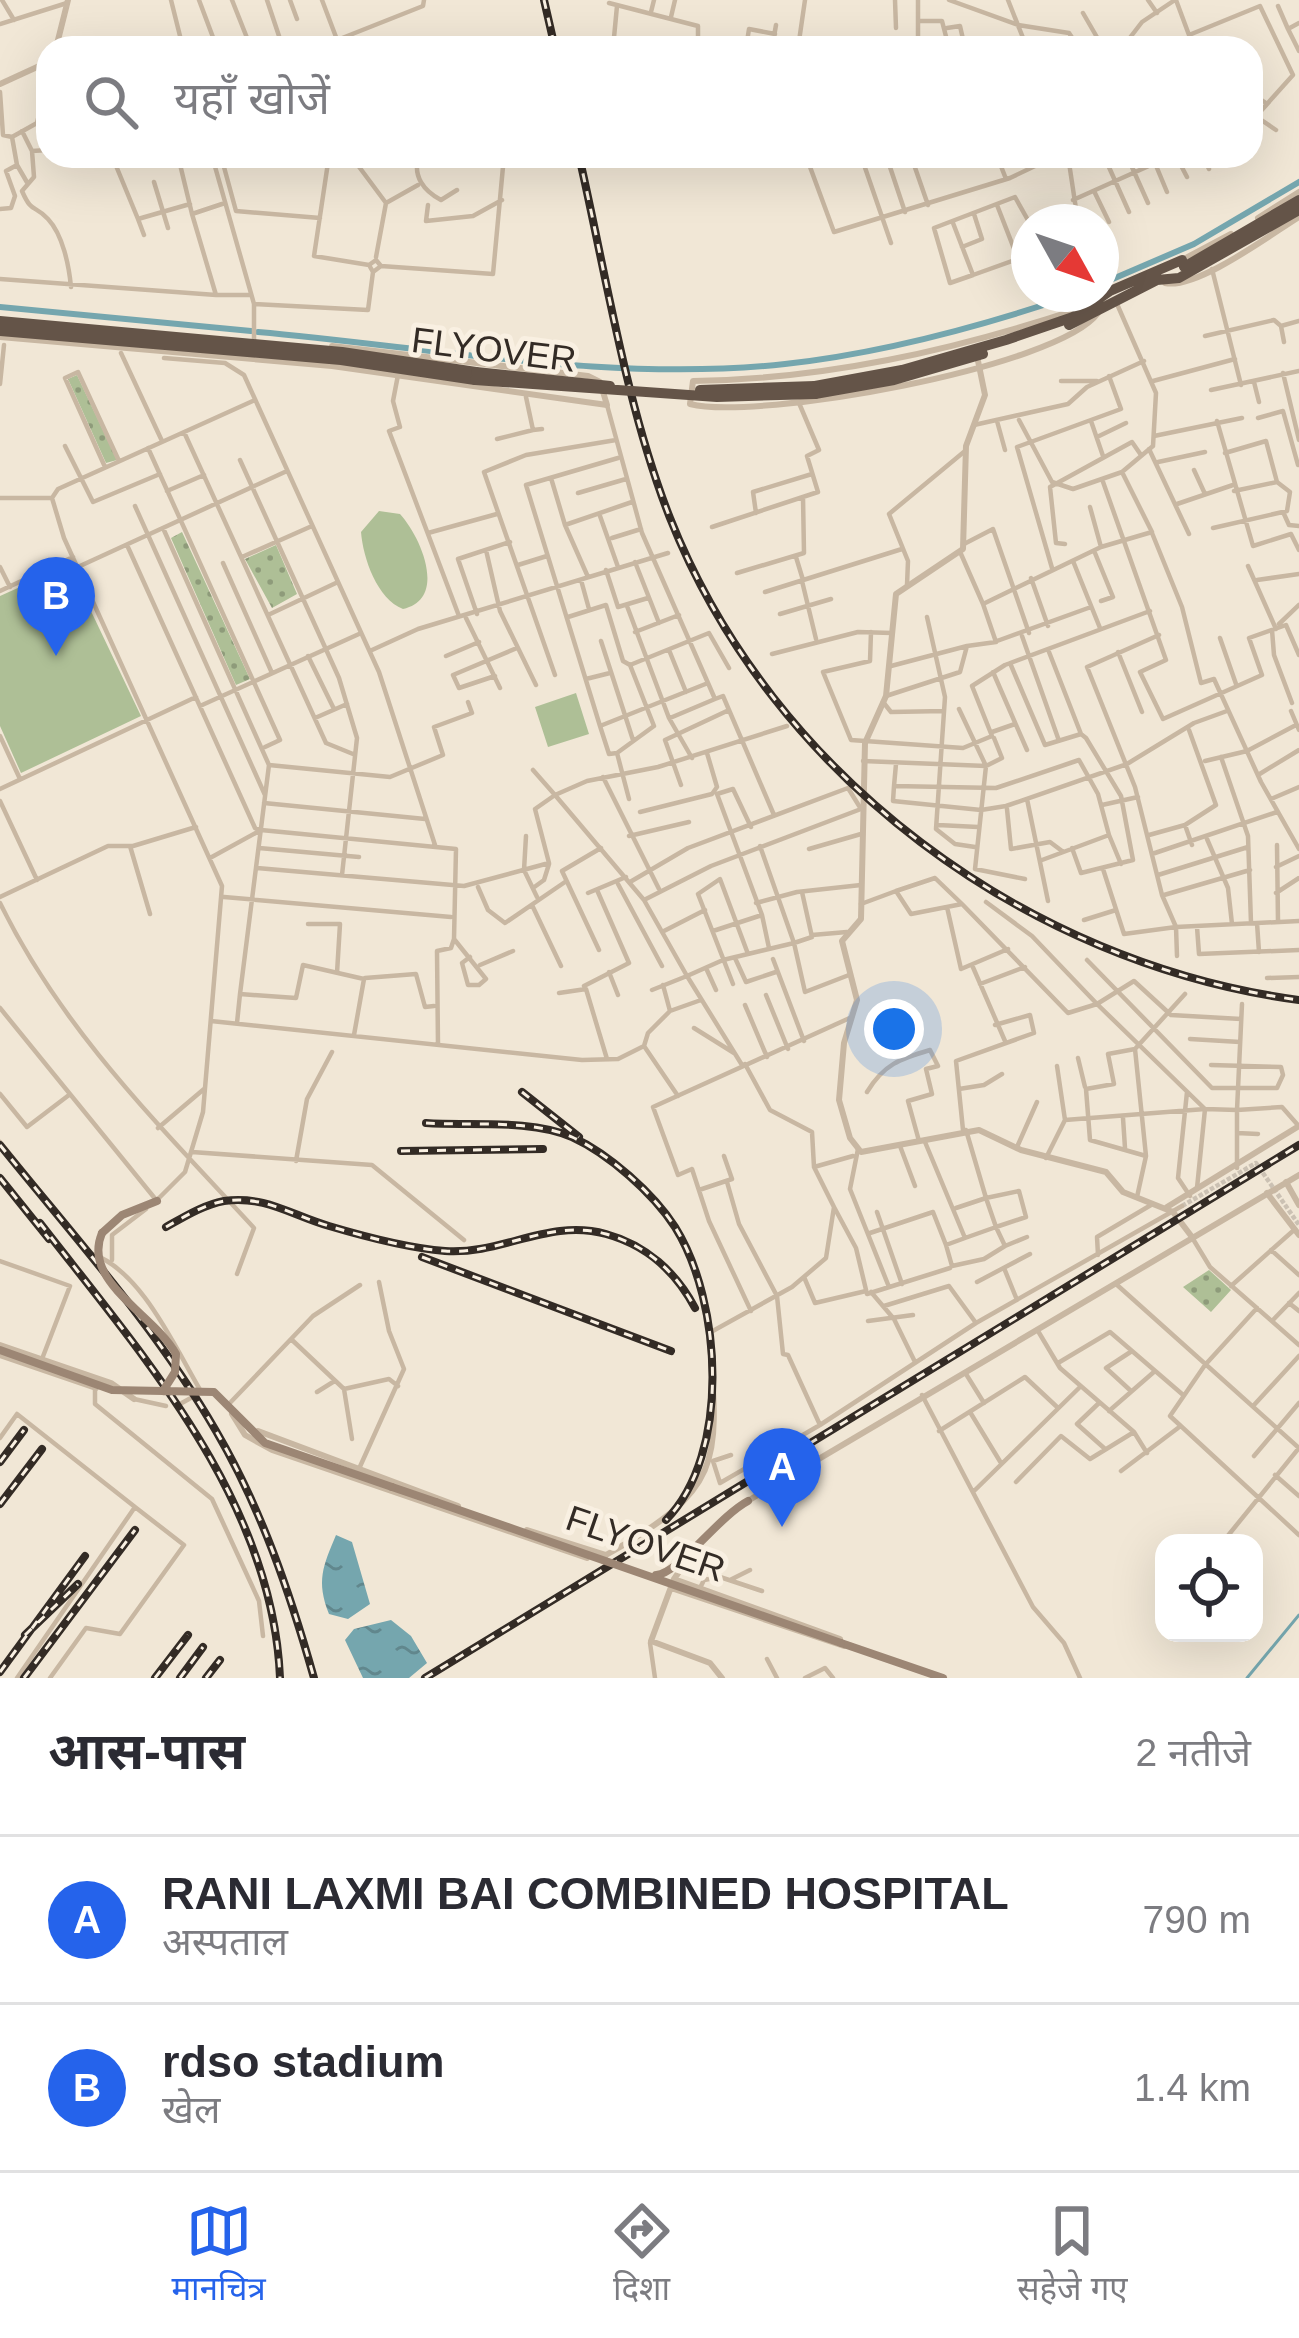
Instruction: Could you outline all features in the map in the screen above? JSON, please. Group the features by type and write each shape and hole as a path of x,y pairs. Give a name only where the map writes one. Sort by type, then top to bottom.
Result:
{"highway":[{"path":"1119,294 1183,264 1299,196"},
{"path":"1119,296 1238,248 1298,215"},
{"path":"1161,282 1183,264"},
{"path":"936,360 1083,312"},
{"name":"FLYOVER","path":"1,338 341,360 476,376 758,398 815,394 936,360 978,360 1087,319 1094,312"},
{"name":"FLYOVER","path":"0,319 325,348 476,376 643,389 758,390 902,370 936,360"}],"main road":[{"path":"157,1201 122,1215 102,1233 97,1259 174,1349 177,1366 163,1392"},
{"name":"FLYOVER","path":"0,1350 112,1390 214,1392 265,1443 943,1678"},
{"path":"631,1569 658,1576 671,1572 717,1520 744,1503"}],"street":[{"path":"2,0 14,20"},
{"path":"171,0 180,36"},
{"path":"199,0 213,36"},
{"path":"232,0 246,36"},
{"path":"290,0 297,19"},
{"path":"322,0 335,36"},
{"path":"341,36 423,6 424,0"},
{"path":"651,12 654,0"},
{"path":"670,17 675,0"},
{"path":"800,36 805,0"},
{"path":"895,0 896,28"},
{"path":"918,36 919,0"},
{"path":"949,0 1018,25 1071,36"},
{"path":"1008,0 1022,36"},
{"path":"1148,0 1157,13"},
{"path":"1131,36 1142,22 1176,0 1189,35 1260,6 1293,69 1263,110"},
{"path":"0,24 68,1"},
{"path":"59,36 68,1"},
{"path":"266,1 279,36"},
{"path":"609,3 698,26 698,36"},
{"path":"614,36 617,5"},
{"path":"1278,6 1299,51"},
{"path":"1083,13 1096,36"},
{"path":"918,21 942,21 947,36"},
{"path":"1288,28 1299,22"},
{"path":"748,36 749,29 775,34 776,25"},
{"path":"945,28 960,26 962,36"},
{"path":"36,69 0,88 3,135 12,137 36,124"},
{"path":"1263,101 1268,104"},
{"path":"1263,124 1276,130"},
{"path":"22,131 32,151 34,177 22,191 30,210 50,220 71,287"},
{"path":"12,137 17,165 28,184"},
{"path":"32,151 36,151"},
{"path":"0,209 11,208 15,196 6,171 17,165"},
{"path":"117,168 143,235"},
{"path":"181,168 216,295"},
{"path":"215,168 254,304 254,340"},
{"path":"226,168 236,211 320,218"},
{"path":"326,168 314,256 369,265 376,260 386,203 360,168"},
{"path":"420,168 421,184 441,200 457,190"},
{"path":"376,260 381,266 489,277 496,265 503,168"},
{"path":"810,168 834,232 1030,168"},
{"path":"865,168 891,243"},
{"path":"890,168 904,212"},
{"path":"912,168 928,205"},
{"path":"1002,168 1006,179"},
{"path":"1069,168 1074,204"},
{"path":"1110,168 1129,212"},
{"path":"1132,168 1148,203"},
{"path":"1073,200 1147,168"},
{"path":"1157,168 1167,192"},
{"path":"1181,168 1187,177"},
{"path":"154,182 168,228"},
{"path":"386,203 421,184"},
{"path":"1094,191 1100,204"},
{"path":"1011,261 950,283 934,228 1020,197 1023,204"},
{"path":"428,205 426,221 473,216 502,200"},
{"path":"192,214 225,202"},
{"path":"138,219 190,204"},
{"path":"997,205 1011,241"},
{"path":"962,247 982,239 974,214"},
{"path":"1161,282 1178,286 1298,215 1299,229"},
{"path":"953,222 973,275"},
{"path":"369,265 374,272"},
{"path":"254,304 368,310 374,272 381,266"},
{"path":"1212,269 1241,386"},
{"path":"0,279 251,295"},
{"path":"1018,417 1056,484 1073,489 1122,472 1143,457 1154,436 1152,381 1113,312"},
{"path":"0,319 254,340 588,376 599,382 641,529 715,699"},
{"path":"1204,336 1274,320 1281,326 1284,342"},
{"path":"1281,326 1299,321"},
{"path":"0,384 1,338 398,375 607,405"},
{"path":"121,353 163,442"},
{"path":"164,358 236,368 255,400 369,651 435,845"},
{"path":"1152,381 1234,359"},
{"path":"936,360 780,379 693,381 690,404 799,403 897,387 978,360 985,395 966,450 963,549 996,642"},
{"path":"974,425 1068,404 1099,381 1144,361"},
{"path":"1211,390 1299,371"},
{"path":"105,467 64,378 77,372 119,461"},
{"path":"1282,373 1299,440"},
{"path":"398,375 392,401 400,428 389,431 463,618 500,688"},
{"path":"1052,568 1017,447 1121,409 1109,376"},
{"path":"1061,381 1099,381"},
{"path":"1254,382 1259,402"},
{"path":"526,397 533,430"},
{"path":"52,499 58,489 255,400"},
{"path":"712,527 818,492 807,456 819,450 799,403"},
{"path":"1258,418 1292,408"},
{"path":"1283,411 1298,465"},
{"path":"1154,436 1242,418"},
{"path":"997,421 1005,451"},
{"path":"1091,421 1103,456"},
{"path":"1217,421 1253,546 1291,534 1299,550"},
{"path":"1097,437 1126,423"},
{"path":"497,439 542,429"},
{"path":"184,432 314,718 333,750 353,754"},
{"path":"555,675 487,470 526,455 616,440"},
{"path":"1213,528 1283,512 1292,501 1290,492 1277,482 1266,441 1225,453"},
{"path":"1065,544 1056,543 1051,487 1132,442 1143,457"},
{"path":"65,446 93,502 160,474"},
{"path":"148,448 280,740 263,748"},
{"path":"1149,449 1189,534"},
{"path":"908,585 889,514 966,450"},
{"path":"1158,462 1205,452"},
{"path":"568,616 606,605 610,610 622,661 630,665 655,730 617,753 609,754 526,485 620,458"},
{"path":"240,460 326,649 357,738 342,874"},
{"path":"1194,470 1204,494"},
{"path":"77,567 287,471"},
{"path":"1122,472 1181,607 1201,683 1214,679 1299,852 1276,867"},
{"path":"756,513 753,492 812,474"},
{"path":"167,491 204,475"},
{"path":"550,476 585,578 589,609"},
{"path":"578,493 626,478"},
{"path":"1102,479 1166,660 1140,673 1158,714 1163,719 1276,668"},
{"path":"1177,504 1204,494 1277,482"},
{"path":"1290,492 1299,487"},
{"path":"736,573 806,549 803,497"},
{"path":"0,498 52,499"},
{"path":"52,499 77,567 223,886 205,1089 192,1152 179,1180 112,1235 112,1260"},
{"path":"565,525 632,502"},
{"path":"135,506 265,799"},
{"path":"1090,507 1113,597 1101,601"},
{"path":"1283,512 1289,525 1299,526"},
{"path":"599,513 618,567"},
{"path":"428,533 499,514"},
{"path":"242,557 312,526"},
{"path":"163,528 269,764 236,1023"},
{"path":"609,539 641,529"},
{"path":"889,1287 850,1189 855,1152 839,1100 857,1000 842,941 861,919 865,743 884,699 896,594 993,530 1059,739"},
{"path":"983,604 1052,568 1152,532"},
{"path":"477,614 458,559 510,542"},
{"path":"127,545 255,828 456,849 451,917"},
{"path":"765,592 902,549"},
{"path":"486,550 500,607 536,685"},
{"path":"369,651 418,629 668,553"},
{"path":"518,565 548,556"},
{"path":"796,556 816,639"},
{"path":"0,591 73,557"},
{"path":"1072,560 1100,628"},
{"path":"635,562 659,623"},
{"path":"223,563 272,673"},
{"path":"1204,761 1247,752 1298,727 1274,655 1274,629 1248,566"},
{"path":"0,567 10,586"},
{"path":"606,570 618,608 648,598"},
{"path":"1256,580 1299,574"},
{"path":"1031,578 1048,626"},
{"path":"268,615 338,582"},
{"path":"779,614 831,599"},
{"path":"1274,629 1299,605"},
{"path":"627,606 669,718 692,758"},
{"path":"890,666 996,642 1014,633 1026,635 1091,607"},
{"path":"863,761 940,767 986,766 1002,758 971,686 1010,663 1150,611"},
{"path":"634,632 679,615"},
{"path":"927,617 943,677 938,825 947,840 974,847"},
{"path":"1262,675 1250,638 1286,625 1299,655"},
{"path":"772,654 871,632 892,633"},
{"path":"871,632 870,661 823,672 850,740 943,746 974,743 1015,724"},
{"path":"200,706 361,633"},
{"path":"630,665 709,633 729,668"},
{"path":"1159,635 1087,667 1138,797 1162,895 1176,927 1177,956"},
{"path":"1220,638 1237,686"},
{"path":"601,641 633,740"},
{"path":"446,656 479,642"},
{"path":"884,699 960,672 967,646"},
{"path":"495,676 459,688 452,675 518,648"},
{"path":"669,650 686,692"},
{"path":"1049,652 1081,734 1108,770 1122,801 1133,860 1081,873 1072,848"},
{"path":"1118,652 1142,712"},
{"path":"308,656 334,710"},
{"path":"1010,663 1045,745 1081,734"},
{"path":"993,672 1027,750"},
{"path":"586,679 610,673"},
{"path":"600,726 708,683"},
{"path":"669,718 722,696 775,816"},
{"path":"0,789 196,697"},
{"path":"884,699 897,712 944,711"},
{"path":"269,764 390,777 443,755 434,727 472,713 468,702"},
{"path":"314,718 347,704"},
{"path":"959,709 986,766 975,869 1025,879"},
{"path":"680,785 665,740 729,710"},
{"path":"896,764 893,800 981,810 1006,806 1127,764 1227,711"},
{"path":"533,888 544,880 549,863 535,809 555,795 787,726"},
{"path":"1147,836 1185,825 1216,805 1204,761 1189,730"},
{"path":"0,736 20,779"},
{"path":"1258,775 1299,750"},
{"path":"617,753 628,799"},
{"path":"640,812 712,794 717,787 707,753"},
{"path":"1221,757 1245,826 1259,952"},
{"path":"894,785 996,788 1074,759 1089,776 1102,805 1121,864"},
{"path":"533,770 644,900 770,1109 812,1132 814,1167 856,1248 868,1292 894,1319 915,1361"},
{"path":"603,777 659,890"},
{"path":"751,827 729,788 717,794 762,915 769,949"},
{"path":"588,893 650,871 688,848 848,788 860,809"},
{"path":"1270,799 1298,790"},
{"path":"1102,805 1138,797"},
{"path":"265,799 425,819"},
{"path":"1027,799 1048,901"},
{"path":"0,801 37,880"},
{"path":"1006,806 1011,849 1054,843 1061,851"},
{"path":"644,900 760,845 860,809"},
{"path":"1152,854 1192,845 1278,812"},
{"path":"629,836 689,822"},
{"path":"938,825 978,826"},
{"path":"1185,825 1192,845"},
{"path":"196,827 130,846 108,846 1,896 31,967 158,1128 254,1228 237,1274"},
{"path":"210,859 262,830"},
{"path":"809,849 861,834"},
{"path":"1042,860 1109,835"},
{"path":"526,836 524,870 537,897"},
{"path":"1207,839 1223,875 1232,924"},
{"path":"1277,844 1278,922"},
{"path":"760,845 780,896 805,992 849,975"},
{"path":"130,846 150,914"},
{"path":"1157,875 1248,847"},
{"path":"259,848 359,857"},
{"path":"599,950 563,870 601,848"},
{"path":"257,868 453,885 477,884 549,863"},
{"path":"1103,868 1125,935 1197,925 1299,921"},
{"path":"1162,895 1250,871"},
{"path":"861,904 935,878 1068,1013 1097,1004 1134,981 1167,1012 1241,1019"},
{"path":"733,984 698,894 720,879 748,954"},
{"path":"1276,893 1299,880"},
{"path":"477,884 488,910 505,923 565,882"},
{"path":"618,884 662,966"},
{"path":"756,903 861,885"},
{"path":"560,993 629,963 597,890"},
{"path":"896,891 911,914 962,904"},
{"path":"802,892 812,935"},
{"path":"221,897 458,920 451,948 437,951 438,1045"},
{"path":"986,902 1032,936 1204,1109"},
{"path":"532,904 561,966"},
{"path":"947,907 961,969 1008,949"},
{"path":"662,932 705,910"},
{"path":"1084,920 1116,910"},
{"path":"713,932 762,915"},
{"path":"308,924 340,924 337,973"},
{"path":"1197,925 1199,954 1299,950"},
{"path":"652,990 723,960 812,935 847,932"},
{"path":"454,939 480,965 486,979 468,985 462,963 470,957"},
{"path":"480,965 514,951"},
{"path":"735,958 746,982 776,972"},
{"path":"772,959 804,1041"},
{"path":"1088,960 1212,1088 1277,1088 1283,1075 1281,1067 1211,1065"},
{"path":"240,994 296,998 303,964 364,979 416,974 425,1006 434,1006"},
{"path":"972,965 1005,1041"},
{"path":"705,966 716,990"},
{"path":"980,984 1025,967"},
{"path":"609,972 617,994"},
{"path":"1267,978 1299,977"},
{"path":"354,1035 364,979"},
{"path":"663,985 670,1011"},
{"path":"584,986 607,1059"},
{"path":"1086,1089 1114,1084 1108,1054 1137,1046 1185,994"},
{"path":"766,995 788,1049"},
{"path":"644,1046 648,1033 670,1011 690,1008 701,1000"},
{"path":"1237,1168 1242,1004"},
{"path":"746,1005 767,1057"},
{"path":"0,1008 157,1201"},
{"path":"995,1025 1030,1015 1034,1033 956,1061 964,1130 1005,1246"},
{"path":"751,1311 692,1169 678,1175 653,1107 742,1062 788,1049 851,1017"},
{"path":"210,1021 607,1059 644,1046"},
{"path":"694,1028 742,1062"},
{"path":"1190,1039 1240,1042"},
{"path":"644,1046 678,1096"},
{"path":"1137,1046 1146,1156 1137,1197"},
{"path":"867,1092 884,1068 905,1054 930,1050 938,1066 926,1070 932,1094 908,1101 965,1238"},
{"path":"296,1161 307,1099 332,1052"},
{"path":"1078,1058 1090,1140 1146,1156"},
{"path":"1046,1158 1065,1120 1057,1066"},
{"path":"959,1089 984,1085 1002,1074"},
{"path":"158,1128 205,1089"},
{"path":"1187,1092 1178,1178 1194,1193"},
{"path":"0,1094 27,1127 69,1095"},
{"path":"1017,1148 1037,1102"},
{"path":"731,1455 713,1461 720,1483 820,1425 976,1323 1098,1255 1299,1126 1282,1107 1065,1120"},
{"path":"1194,1193 1204,1109"},
{"path":"1123,1118 1125,1150"},
{"path":"814,1167 855,1152 979,1130 1046,1158 1106,1172 1123,1192 1170,1210 1232,1286 1299,1345"},
{"path":"1237,1133 1258,1134"},
{"path":"0,1142 90,1252 112,1260 172,1340 202,1393 266,1438 397,1489"},
{"path":"900,1144 915,1186"},
{"path":"192,1152 372,1166 464,1240"},
{"path":"699,1190 732,1179 724,1156"},
{"path":"655,1678 648,1658 651,1641 674,1579 710,1531 744,1503 1299,1175"},
{"path":"727,1182 739,1224 777,1296 783,1354 788,1355 820,1425"},
{"path":"1286,1182 1299,1205"},
{"path":"946,1245 1026,1217 1027,1211 1019,1191 954,1209"},
{"path":"1232,1286 1297,1232 1267,1193"},
{"path":"1098,1255 1097,1237 1104,1230 1156,1203"},
{"path":"1170,1210 1183,1206"},
{"path":"425,1498 601,1562 675,1515 699,1482 716,1424 709,1332 777,1296 826,1258 834,1207"},
{"path":"877,1212 902,1284"},
{"path":"870,1233 933,1212 952,1266 965,1266 1027,1237"},
{"path":"1271,1250 1299,1275"},
{"path":"977,1282 1030,1254"},
{"path":"0,1262 70,1286 42,1359"},
{"path":"804,1277 815,1303 950,1268"},
{"path":"1004,1268 1017,1300"},
{"path":"358,1471 404,1369 389,1331 379,1282"},
{"path":"1116,1284 1299,1448 1228,1534"},
{"path":"226,1407 313,1316 360,1285"},
{"path":"884,1306 949,1286 976,1323"},
{"path":"1272,1322 1299,1292"},
{"path":"1289,1303 1299,1311"},
{"path":"1257,1308 1205,1365 1170,1416 1299,1535"},
{"path":"868,1321 913,1315"},
{"path":"1038,1331 1058,1363 1134,1432 1147,1453"},
{"path":"1058,1363 1110,1332 1182,1394"},
{"path":"291,1339 344,1389 389,1379 398,1386"},
{"path":"0,1350 111,1383 134,1399"},
{"path":"0,1350 95,1388 166,1406"},
{"path":"1132,1351 1106,1369 1132,1391"},
{"path":"1252,1407 1299,1356"},
{"path":"1109,1411 1155,1371"},
{"path":"966,1374 984,1403"},
{"path":"939,1431 1025,1377 1056,1406"},
{"path":"317,1392 333,1382"},
{"path":"974,1492 1080,1387"},
{"path":"95,1388 93,1398 103,1411 212,1499 259,1601 263,1636"},
{"path":"344,1389 352,1439"},
{"path":"181,1403 202,1393"},
{"path":"922,1395 1033,1607 1064,1643 1080,1678"},
{"path":"1099,1402 1077,1424 1105,1449"},
{"path":"1254,1456 1299,1403"},
{"path":"226,1407 257,1444 397,1489"},
{"path":"970,1412 1001,1462"},
{"path":"0,1438 16,1414 184,1545 120,1634 86,1628 50,1678"},
{"path":"1121,1471 1178,1428"},
{"path":"1016,1482 1061,1436 1090,1459 1134,1432"},
{"path":"1275,1475 1299,1496"},
{"path":"17,1678 135,1507"},
{"path":"730,1580 750,1570"},
{"path":"674,1579 844,1644"},
{"path":"700,1588 704,1580 730,1580 762,1591"},
{"path":"670,1588 844,1644"},
{"path":"651,1641 710,1663 722,1678"},
{"path":"767,1659 777,1678"},
{"path":"806,1678 825,1668 833,1678"}],"green space":[{"path":"77,375 117,460 106,463 68,379"},
{"path":"379,511 400,514 416,537 426,566 424,593 417,603 403,609 379,587 365,554 361,532"},
{"path":"182,532 250,679 236,685 171,538"},
{"path":"276,545 297,594 272,608 245,559"},
{"path":"69,565 141,716 21,773 0,726 0,596"},
{"path":"576,693 589,734 548,747 535,707"},
{"path":"1209,1270 1231,1290 1211,1312 1183,1287"}],"water":[{"path":"336,1535 352,1542 370,1604 348,1619 329,1614 323,1592 325,1565"},
{"path":"391,1620 411,1636 427,1663 409,1678 363,1678 345,1640 354,1629"}],"waterway":[{"path":"1119,276 1194,244 1299,182"},
{"path":"0,307 251,331"},
{"path":"258,332 521,361 720,369 822,359 897,345 1019,312"},
{"path":"1247,1678 1299,1615"}],"tunnel":[{"path":"1182,1206 1256,1163 1299,1225"}],"railway":[{"path":"544,0 552,36"},
{"path":"582,168 629,385 670,518 715,611 773,697 842,774 921,842 1007,900 1100,946 1198,980 1299,1000"},
{"path":"522,1092 579,1137"},
{"path":"426,1123 519,1125 572,1137 629,1176 675,1227 703,1295 712,1377 710,1418 701,1457 687,1492 666,1520"},
{"path":"0,1145 141,1319 216,1431 273,1552 314,1678"},
{"path":"425,1678 1299,1145"},
{"path":"401,1151 543,1149"},
{"path":"0,1178 49,1239"},
{"path":"166,1227 209,1205 239,1200 372,1238 445,1251 585,1230 621,1239 647,1253 679,1283 695,1308"},
{"path":"40,1223 159,1379 228,1491 254,1551 272,1613 280,1678"},
{"path":"422,1257 671,1351"},
{"path":"0,1462 24,1430"},
{"path":"0,1504 42,1449"},
{"path":"24,1678 135,1530"},
{"path":"0,1672 85,1556"},
{"path":"25,1635 78,1584"},
{"path":"155,1678 188,1635"},
{"path":"180,1678 203,1647"},
{"path":"206,1678 220,1660"}],"place":[{"name":"rdso stadium","path":"56,656"},
{"name":"RANI LAXMI BAI COMBINED HOSPITAL","path":"782,1527"}]}
